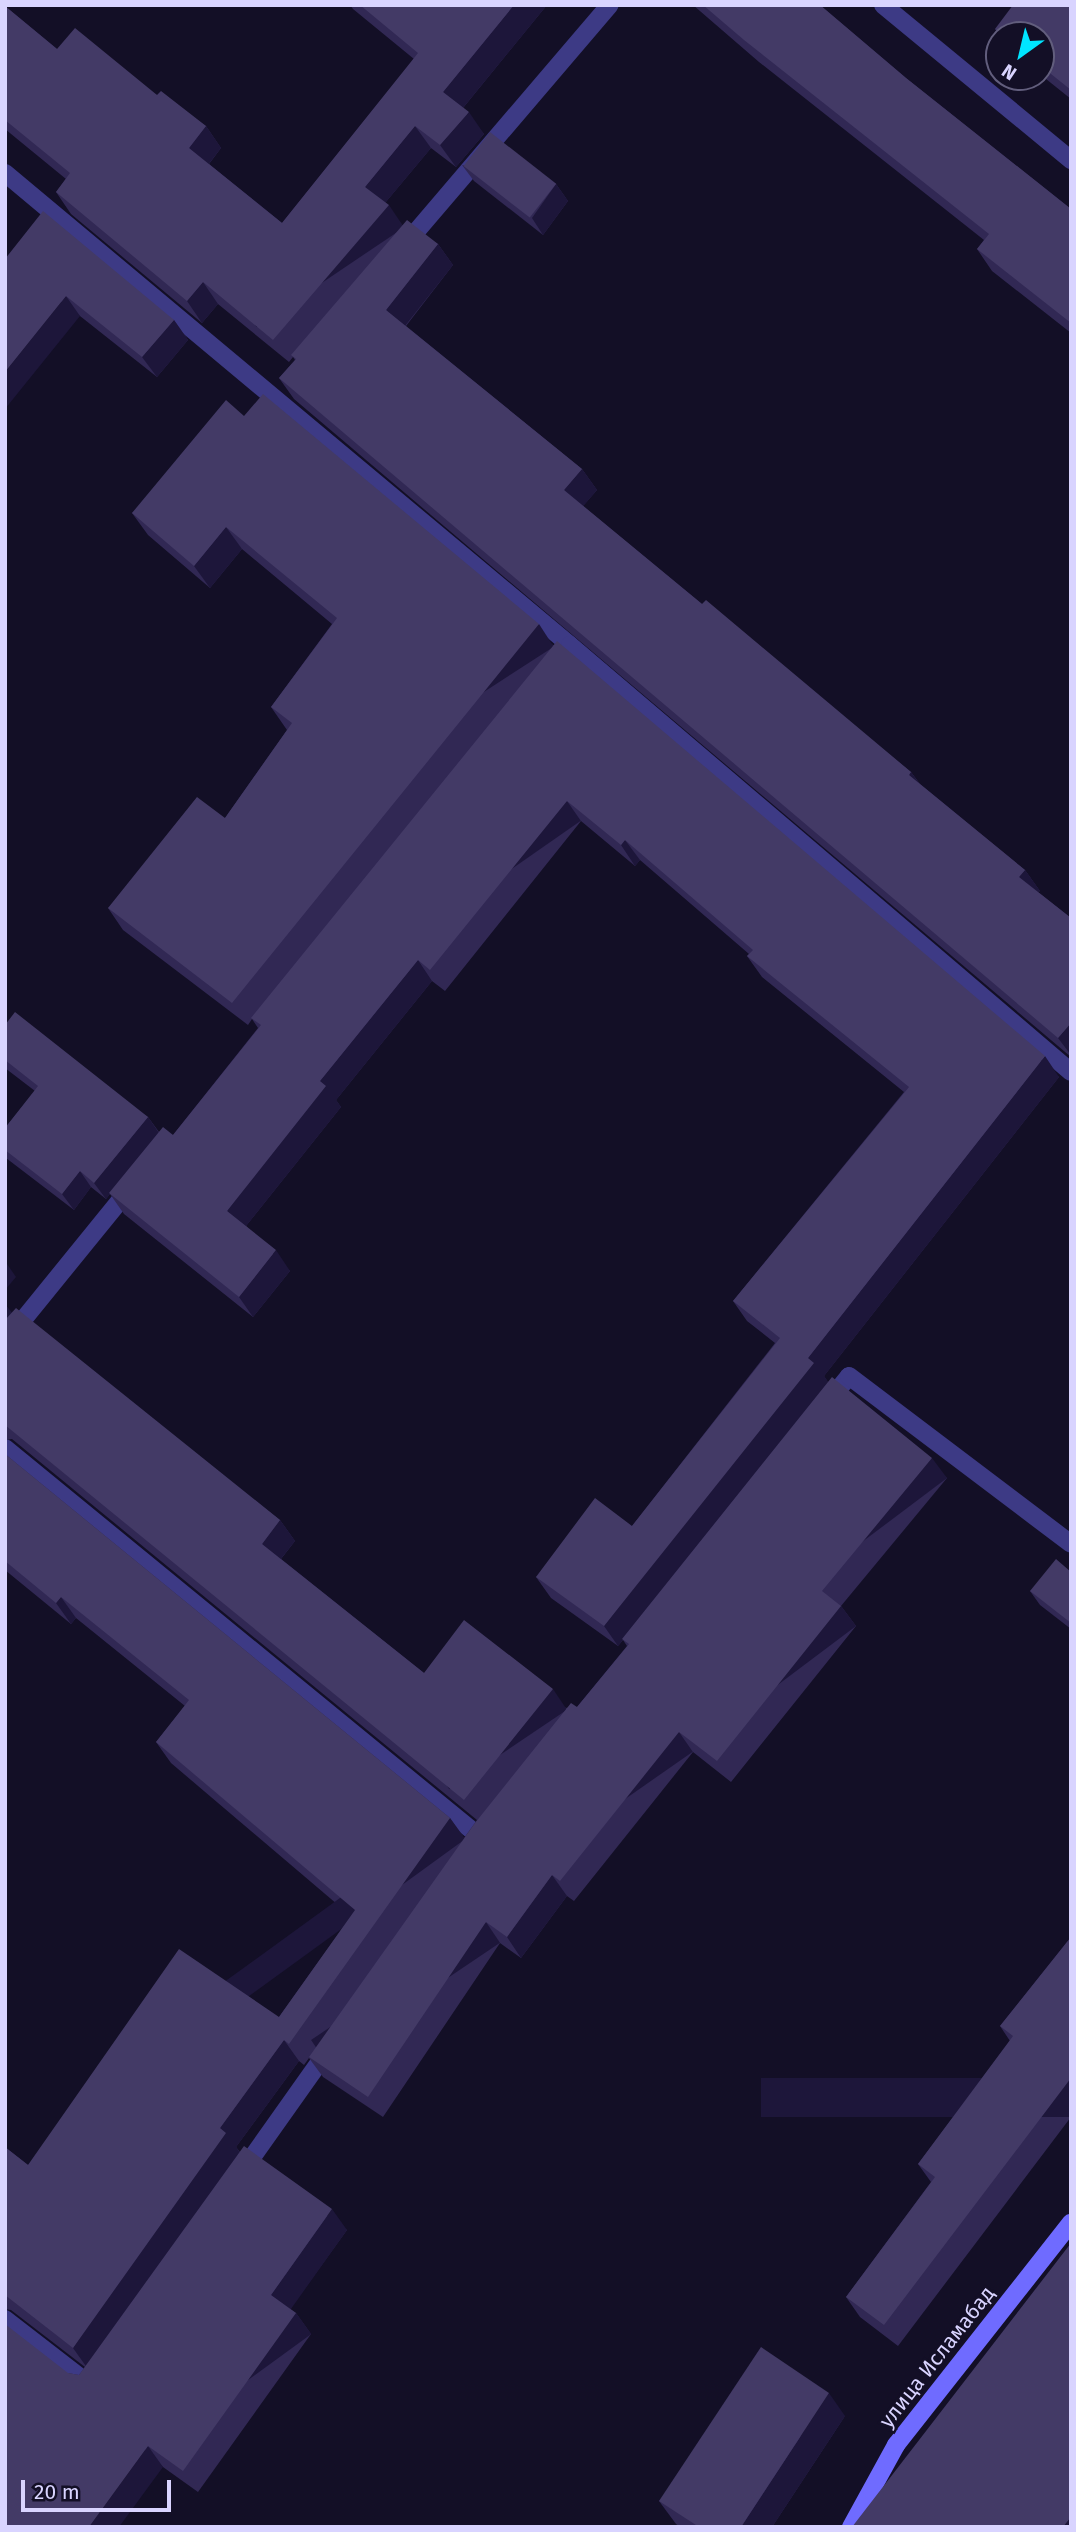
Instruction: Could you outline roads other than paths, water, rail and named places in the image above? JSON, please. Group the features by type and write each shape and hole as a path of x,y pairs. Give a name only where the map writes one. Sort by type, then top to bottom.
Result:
{"street":[{"path":"387,265 610,5"},
{"path":"883,5 1071,160"},
{"path":"5,173 566,650 1071,1072"},
{"path":"36,231 51,213"},
{"path":"271,400 289,379"},
{"path":"5,1342 144,1170"},
{"path":"814,1419 849,1376 1071,1544"},
{"path":"5,1448 480,1837"},
{"path":"233,2184 337,2038"},
{"name":"улица Исламабад","path":"850,2527 896,2445 1071,2223"},
{"path":"5,2319 90,2385 106,2362"}]}
